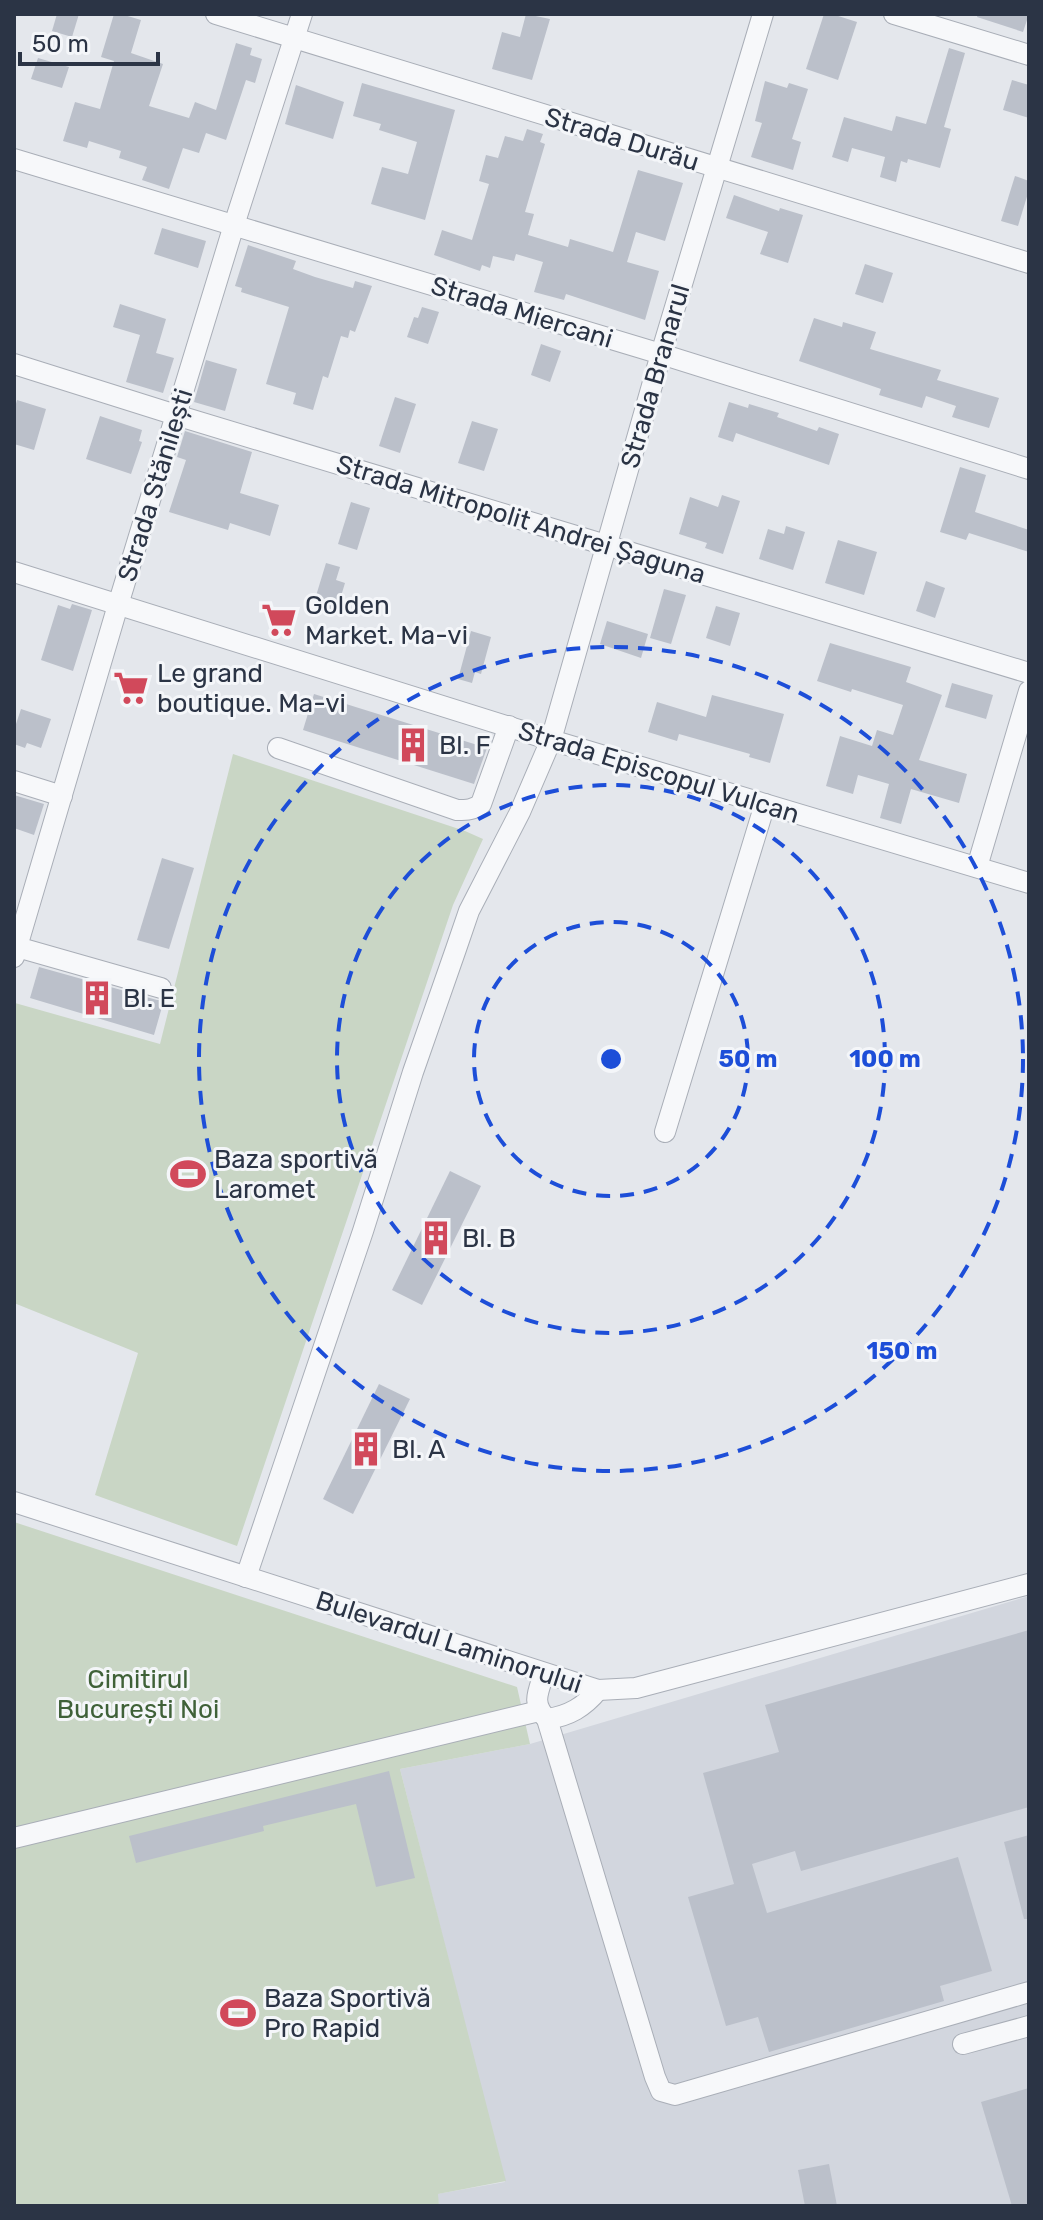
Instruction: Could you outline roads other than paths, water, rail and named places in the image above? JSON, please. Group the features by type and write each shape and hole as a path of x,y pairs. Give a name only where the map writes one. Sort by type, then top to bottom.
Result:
{"street":[{"name":"Strada Durău","path":"216,14 1029,263"},
{"name":"Strada Stănilești","path":"16,952 118,605 302,14"},
{"name":"Strada Branarul","path":"246,1577 465,924 520,812 551,740 661,354 763,14"},
{"path":"894,14 1029,55"},
{"name":"Strada Miercani","path":"14,159 661,354 1029,469"},
{"name":"Strada Mitropolit Andrei Șaguna","path":"14,364 1029,673"},
{"name":"Strada Episcopul Vulcan","path":"14,572 551,740 1029,883"},
{"path":"977,867 1029,691"},
{"path":"278,748 457,810 467,810 481,804 509,726"},
{"path":"14,781 62,796"},
{"path":"665,1132 765,804"},
{"path":"16,952 161,988"},
{"name":"Bulevardul Laminorului","path":"14,1502 598,1690 636,1688 1029,1584"},
{"path":"544,1674 535,1699 543,1715 661,2091 675,2095 1029,1992"},
{"path":"14,1838 543,1715 560,1717 588,1703 598,1690"},
{"path":"963,2044 1029,2026"}],"place":[{"name":"Golden Market. Ma-vi","path":"279,620"},
{"name":"Le grand boutique. Ma-vi","path":"131,688"},
{"name":"Bl. F","path":"413,745"},
{"name":"Bl. E","path":"97,998"},
{"name":"Baza sportivă Laromet","path":"188,1174"},
{"name":"Bl. B","path":"436,1238"},
{"name":"Bl. A","path":"366,1449"},
{"name":"Baza Sportivă Pro Rapid","path":"238,2013"}],"park label":[{"name":"Cimitirul București Noi","path":"138,1694"}]}
